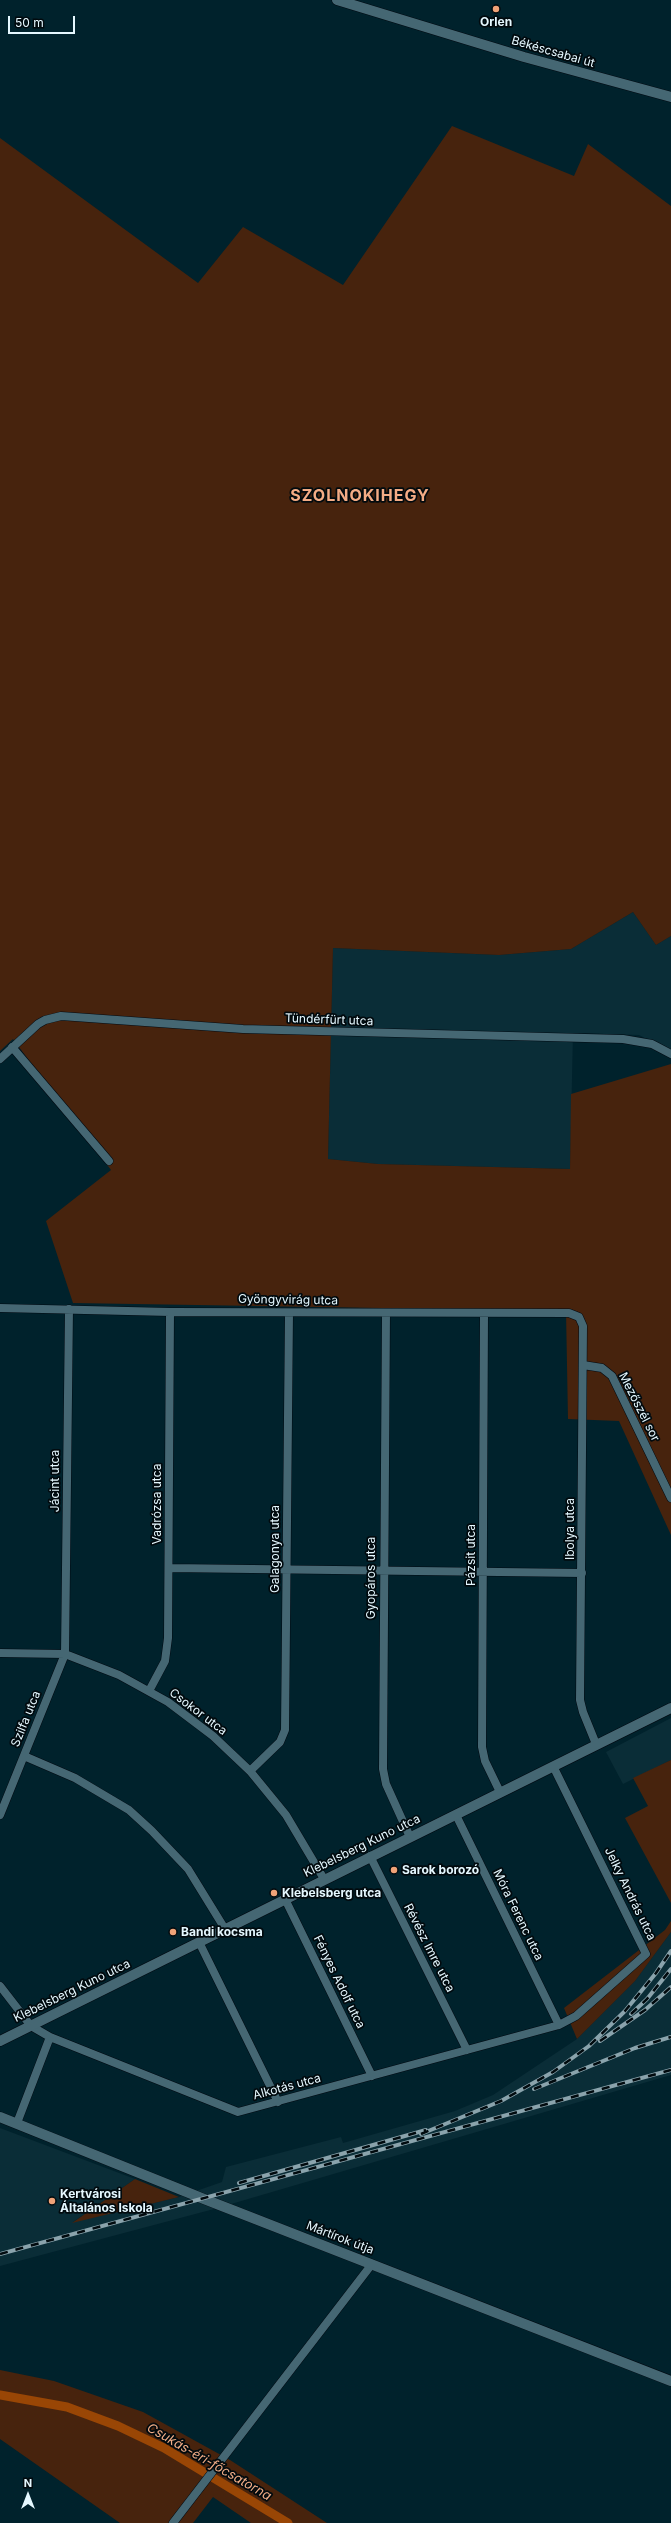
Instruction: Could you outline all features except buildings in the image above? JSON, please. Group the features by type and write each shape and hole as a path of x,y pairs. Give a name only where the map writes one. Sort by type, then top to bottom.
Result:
{"street":[{"name":"Békéscsabai út","path":"337,0 524,57 671,97"},
{"name":"Tündérfürt utca","path":"0,1059 12,1047 45,1020 61,1016 243,1029 623,1039 652,1044 671,1054"},
{"path":"12,1047 109,1161"},
{"name":"Gyöngyvirág utca","path":"0,1308 170,1312 575,1314"},
{"name":"Jácint utca","path":"65,1654 69,1309"},
{"name":"Vadrózsa utca","path":"149,1691 162,1669 167,1650 169,1568 170,1312"},
{"name":"Galagonya utca","path":"250,1771 280,1742 285,1730 289,1313"},
{"name":"Gyopáros utca","path":"386,1313 383,1570 383,1769 386,1784 410,1837"},
{"name":"Pázsit utca","path":"484,1314 482,1747 485,1760 500,1792"},
{"name":"Ibolya utca","path":"575,1314 583,1321 581,1706 596,1744"},
{"name":"Mezőszél sor","path":"583,1365 602,1368 612,1376 671,1498"},
{"path":"169,1568 582,1573"},
{"name":"Csokor utca","path":"0,1653 65,1654 119,1675 149,1691 194,1720 250,1771 286,1816 324,1879"},
{"name":"Szilfa utca","path":"0,1815 65,1654"},
{"name":"Klebelsberg Kuno utca","path":"0,2041 370,1856 671,1708"},
{"path":"24,1756 75,1778 129,1810 152,1831 188,1869 225,1929"},
{"name":"Jelky András utca","path":"553,1766 646,1954 576,2016 559,2025"},
{"name":"Móra Ferenc utca","path":"456,1815 559,2025"},
{"name":"Révész Imre utca","path":"370,1856 467,2050"},
{"name":"Fényes Adolf utca","path":"285,1899 372,2076"},
{"path":"198,1942 278,2102"},
{"path":"0,1986 31,2026"},
{"name":"Alkotás utca","path":"31,2026 50,2036 230,2110 245,2111 559,2025"},
{"path":"17,2123 50,2036"},
{"name":"Mártírok útja","path":"0,2117 671,2381"},
{"path":"173,2523 372,2264"}],"shaded area":[{"path":"452,126 574,176 588,144 671,206 671,936 656,945 633,912 571,949 499,955 333,948 328,1159 378,1164 570,1169 571,1094 671,1064 671,1535 619,1421 568,1419 566,1311 73,1303 46,1221 111,1170 13,1039 0,1051 0,138 198,283 243,227 343,285"},
{"path":"633,912 656,945 671,936 671,1051 639,1035 573,1033 570,1169 378,1164 328,1159 333,948 499,955 571,949"},
{"path":"671,1718 671,1760 623,1784 606,1752"},
{"path":"671,1760 671,1903 625,1818 648,1806 633,1778"},
{"path":"671,1921 671,1932 635,1981 577,2039 564,2008 665,1930"},
{"path":"671,1932 671,2075 214,2209 0,2266 0,2128 135,2179 73,2222 179,2197 222,2182 226,2167 341,2137 343,2143 455,2111 493,2095 577,2039 635,1981"},
{"path":"135,2179 179,2197 72,2223"},
{"path":"0,2370 54,2381 143,2412 230,2460 327,2523 251,2523 213,2497 193,2523 120,2523 0,2439"}],"waterway":[{"name":"Csukás-éri-főcsatorna","path":"0,2395 67,2407 118,2426 164,2448 288,2523"}],"railway":[{"path":"421,2134 501,2101 553,2072 589,2046 625,2011 656,1973 671,1951"},
{"path":"631,2014 647,1999 671,1969"},
{"path":"600,2041 645,2010 671,1987"},
{"path":"534,2089 635,2048 671,2037"},
{"path":"0,2254 671,2070"},
{"path":"239,2183 426,2130"}],"place":[{"name":"Orlen","path":"496,9"},
{"name":"Sarok borozó","path":"394,1870"},
{"name":"Klebelsberg utca","path":"274,1893"},
{"name":"Bandi kocsma","path":"173,1932"},
{"name":"Kertvárosi Általános Iskola","path":"52,2201"}],"district":[{"name":"SZOLNOKIHEGY","path":"360,496"}]}
